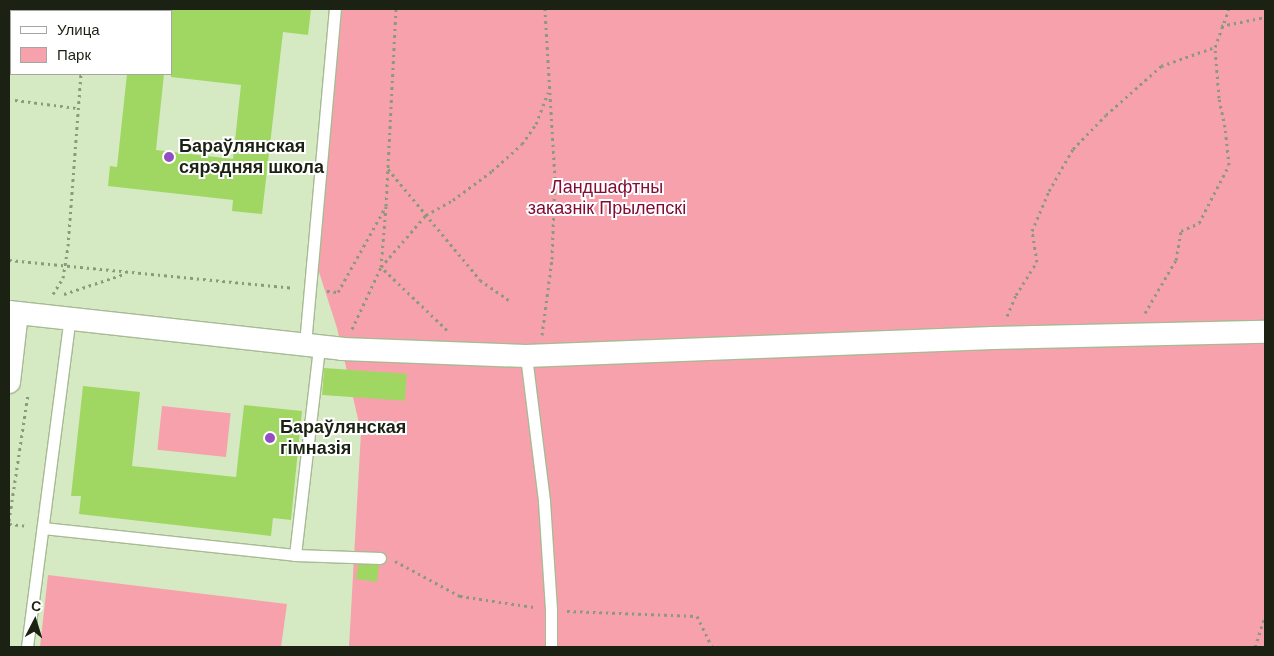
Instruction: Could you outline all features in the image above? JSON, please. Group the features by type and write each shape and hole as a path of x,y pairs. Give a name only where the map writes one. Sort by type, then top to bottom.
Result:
{"street":[{"path":"9,382 13,312 342,349 1265,332"}],"lane":[{"path":"295,554 312,345 309,290 335,9"},
{"path":"27,647 70,318"},
{"path":"530,347 544,501 551,610 551,647"},
{"path":"43,528 295,554 380,558"}],"path":[{"path":"381,267 396,9"},
{"path":"530,347 543,338 542,330 552,259 555,179 544,9"},
{"path":"1132,335 1176,260 1181,231 1199,223 1229,165 1225,127 1218,98 1215,47 1221,26 1229,9"},
{"path":"1221,26 1265,17"},
{"path":"994,338 1037,262 1032,230 1049,192 1073,149 1106,115 1161,66 1215,47"},
{"path":"81,75 65,266 63,278 50,299 127,273"},
{"path":"342,349 381,267 426,215 453,200 522,144 536,124 548,92"},
{"path":"15,100 77,108"},
{"path":"388,168 480,280 509,300"},
{"path":"9,260 127,273 338,292 386,206"},
{"path":"381,267 452,335"},
{"path":"9,520 28,393"},
{"path":"1254,647 1265,616"}],"green space":[{"name":"Ландшафтны заказнік Прылепскі","path":"342,9 1265,9 1265,647 349,647 361,432 337,328 318,269"},
{"path":"162,406 231,413 226,457 157,450"},
{"path":"48,575 287,604 281,647 40,647"}],"building":[{"name":"Бараўлянская сярэдняя школа","path":"311,9 308,35 283,32 262,214 232,211 233,200 108,186 110,166 117,167 127,75 164,75 156,150 233,159 241,85 171,77 171,10"},
{"path":"324,368 407,374 405,401 322,395"},
{"name":"Бараўлянская гімназія","path":"83,386 140,392 132,466 236,477 244,405 302,411 291,520 273,518 271,536 79,514 81,496 71,496"},
{"path":"358,565 379,565 377,582 356,579"}],"place":[{"name":"Бараўлянская сярэдняя школа","path":"169,157"},
{"name":"Бараўлянская гімназія","path":"270,438"}]}
